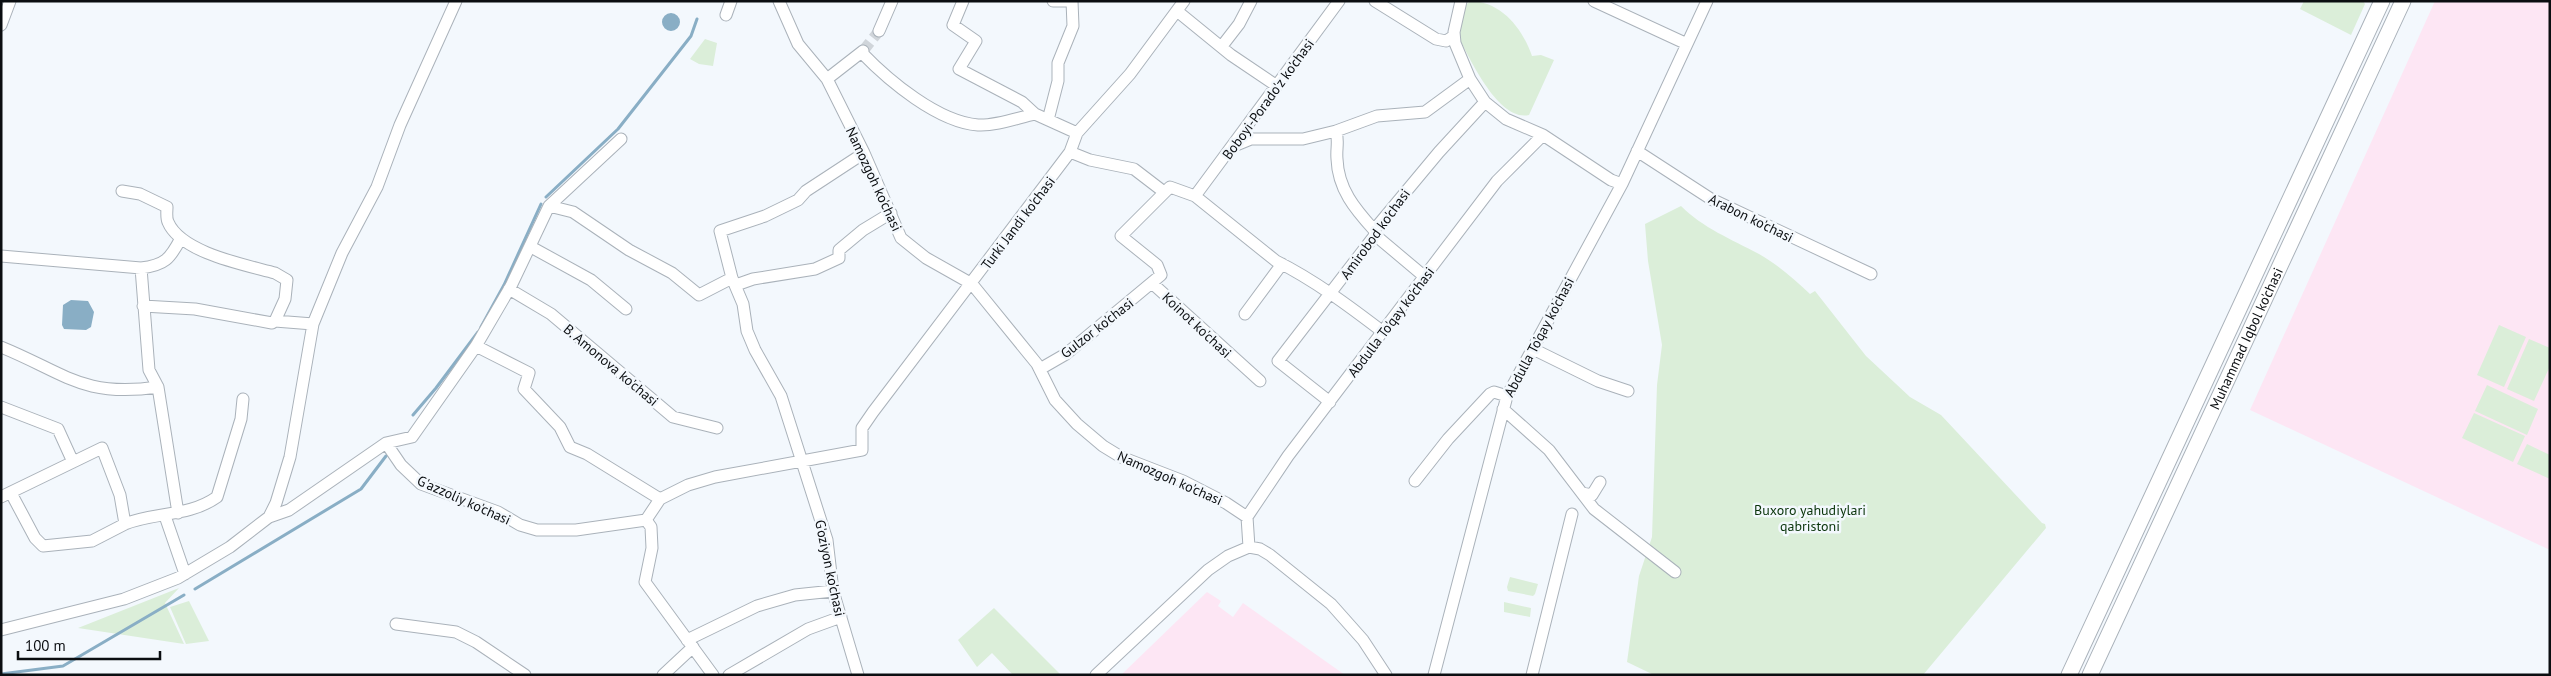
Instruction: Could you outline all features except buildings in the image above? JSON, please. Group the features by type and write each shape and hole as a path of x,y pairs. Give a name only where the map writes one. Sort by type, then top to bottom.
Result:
{"main road":[{"name":"Muhammad Iqbol ko'chasi","path":"2069,675 2382,1"},
{"name":"Muhammad Iqbol ko'chasi","path":"2090,675 2403,1"}],"street":[{"path":"1,25 10,1"},
{"path":"269,517 276,503 290,456 313,324 342,253 377,187 400,124 456,1"},
{"path":"726,15 732,1"},
{"name":"Namozgoh ko'chasi","path":"780,1 798,44 827,79 864,152 901,238 926,258 972,284 1040,369 1055,400 1103,446 1122,457 1192,486 1247,517"},
{"path":"879,31 892,1"},
{"path":"963,1 952,25 976,41 959,68 1022,102 1035,114 1077,133"},
{"path":"1053,1 1065,1"},
{"path":"1048,120 1058,81 1058,63 1073,26 1072,1"},
{"path":"1222,46 1239,24 1251,1"},
{"name":"Boboyi-Porado'z ko'chasi","path":"1195,196 1234,146 1243,129 1339,1"},
{"path":"1375,1 1436,39 1446,41 1454,36"},
{"path":"1461,1 1454,36 1470,79 1485,102 1506,119 1542,134 1611,180 1622,184"},
{"path":"1594,1 1687,44 1707,1"},
{"path":"1181,6 1193,25 1277,86"},
{"name":"Turki Jandi ko'chasi","path":"801,461 862,450 862,428 873,412 972,284 1070,152 1077,133 1130,74 1181,6"},
{"name":"Abdulla To’qay ko’chasi","path":"1434,675 1507,396 1622,184 1687,44"},
{"path":"827,79 863,52 893,82 942,115 978,125 1035,114"},
{"path":"1234,146 1251,140 1302,139 1336,132 1377,116 1426,112 1470,79"},
{"name":"Amirobod ko'chasi","path":"1330,402 1278,361 1439,152 1485,102"},
{"path":"1336,132 1338,140 1338,171 1346,194 1355,209 1375,233 1425,277"},
{"name":"Abdulla To'qay ko'chasi","path":"1247,517 1288,456 1498,181 1542,134"},
{"path":"1,630 124,598 185,574 230,547 269,517 289,510 386,443 412,437 476,346 531,247 549,206 621,139"},
{"name":"Arabon ko'chasi","path":"1637,151 1711,199 1871,274"},
{"name":"G'oziyon ko'chasi","path":"858,675 833,591 827,540 781,396 755,350 747,331 743,304 734,282 720,231 765,216 798,200 806,191 864,152"},
{"path":"1070,152 1090,160 1134,169 1164,192 1170,187 1195,196 1282,264 1332,293 1383,332"},
{"path":"122,191 140,194 167,207 168,222 181,238 195,249 276,273 287,280 286,299 275,321"},
{"name":"Koinot ko'chasi","path":"1164,192 1121,236 1160,270 1161,275 1153,284 1260,381"},
{"path":"549,206 573,212 628,250 672,273 699,295 734,282 815,269 839,258 839,250 863,230 891,213"},
{"path":"1,256 141,268 153,266 170,259 181,238"},
{"path":"531,247 591,280 626,309"},
{"path":"1245,314 1282,264"},
{"path":"141,268 142,306 149,370 158,387 178,512"},
{"name":"Gulzor ko'chasi","path":"1040,369 1066,354 1153,284"},
{"name":"B. Amonova ko'chasi","path":"509,289 551,314 673,416 718,428"},
{"path":"142,306 195,309 272,323 275,321 313,324"},
{"path":"476,346 529,372 524,389 560,426 570,447 587,454 660,498"},
{"path":"1,347 81,384 100,389 127,390 158,387"},
{"path":"1533,349 1598,381 1628,391"},
{"path":"1415,481 1448,439 1488,396 1494,392 1507,396"},
{"path":"125,524 120,495 109,461 102,448 6,495 35,538 43,546 92,542 136,520 165,516 201,506 216,496 241,419 243,399"},
{"path":"1,407 58,429 73,462"},
{"path":"1503,409 1549,450 1596,511 1675,572"},
{"name":"G'azzoliy ko'chasi","path":"386,443 401,465 420,484 490,508 520,525 537,530 576,530 646,520"},
{"path":"713,675 644,582 652,548 652,527 646,520 660,498 688,485 715,477 801,461"},
{"path":"1582,493 1592,496 1600,482"},
{"path":"1532,675 1572,514"},
{"path":"165,516 185,574"},
{"path":"1247,517 1249,547"},
{"path":"1096,675 1208,570 1228,556 1249,547 1260,549 1270,555 1331,604 1363,640 1386,675"},
{"path":"663,675 690,644 758,606 795,595 833,591"},
{"path":"729,675 808,629 841,618"},
{"path":"396,624 456,632 476,642 525,675"}],"shaded area":[{"path":"2435,1 2550,1 2550,550 2250,410"},
{"path":"1207,592 1221,601 1218,606 1233,617 1243,603 1345,675 1121,675"}],"green space":[{"path":"1470,1 1481,2 1501,11 1517,27 1532,56 1541,55 1554,60 1529,115 1518,115 1507,109 1497,99 1487,87 1464,48 1459,38 1464,7"},
{"path":"2304,1 2363,1 2365,4 2351,35 2300,9"},
{"path":"705,39 717,43 713,66 699,64 690,59"},
{"name":"Buxoro yahudiylari qabristoni","path":"1681,206 1708,227 1773,263 1810,294 1815,291 1866,356 1910,397 1941,415 2045,524 2046,528 1923,675 1654,675 1627,662 1639,576 1652,537 1657,385 1662,345 1648,261 1645,224"},
{"path":"2499,325 2526,337 2504,387 2477,375"},
{"path":"2529,339 2550,348 2550,366 2534,401 2507,389"},
{"path":"2487,385 2538,409 2527,435 2475,411"},
{"path":"2474,413 2525,436 2513,462 2462,438"},
{"path":"2527,444 2550,455 2550,479 2517,464"},
{"path":"1510,577 1538,584 1535,594 1533,596 1508,591 1507,587"},
{"path":"179,588 165,603 184,644 78,628"},
{"path":"189,601 209,641 186,644 170,607"},
{"path":"1504,602 1531,608 1530,617 1504,612"},
{"path":"994,608 1061,675 1013,675 992,653 977,667 958,640"}],"water":[{"path":"671,13 677,16 680,22 677,28 671,31 665,28 662,22 665,16"},
{"path":"71,300 88,301 94,312 91,327 86,330 64,329 62,325 63,305"}],"waterway":[{"path":"546,197 618,129 691,36 697,19"},
{"path":"481,327 504,285 541,204"},
{"path":"413,415 478,332"},
{"path":"195,589 361,489 386,456"},
{"path":"1,674 63,666 184,595"}],"tunnel":[{"path":"863,51 879,31"}]}
